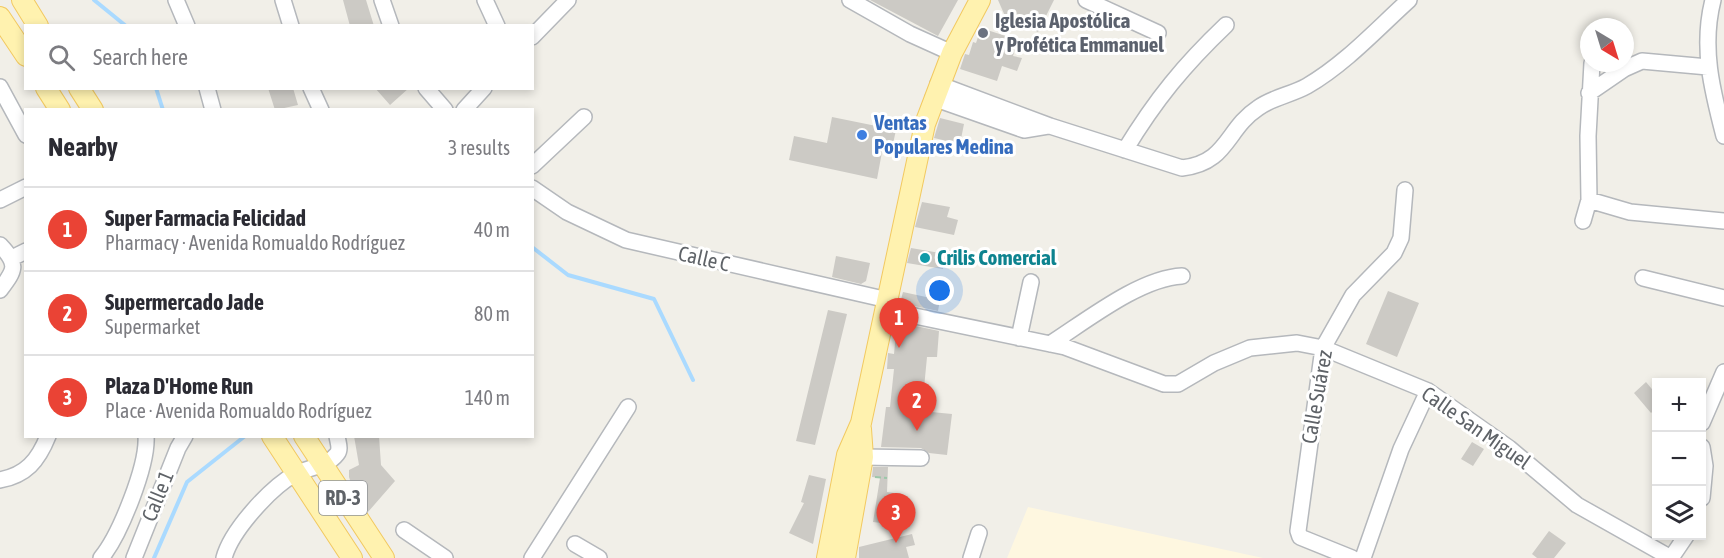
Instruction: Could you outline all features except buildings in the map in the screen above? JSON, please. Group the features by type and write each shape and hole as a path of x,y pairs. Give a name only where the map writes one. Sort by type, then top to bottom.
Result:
{"main road":[{"path":"22,0 37,24"},
{"path":"827,558 847,455 861,423 918,147 936,91 952,53 980,0"},
{"path":"2,20 24,53"},
{"path":"47,90 59,108"},
{"path":"80,90 92,108"},
{"path":"845,558 863,457 861,423"},
{"name":"RD-3","path":"273,438 352,558"},
{"name":"RD-3","path":"305,438 384,558"}],"street":[{"path":"176,0 186,24"},
{"path":"283,0 290,24"},
{"path":"382,0 390,24"},
{"path":"485,0 495,24"},
{"path":"534,35 568,0"},
{"path":"1086,0 1158,33"},
{"path":"936,91 1024,130 1050,126 1182,168 1200,166 1212,160 1255,109 1277,96 1306,86 1343,60 1409,0"},
{"path":"1713,0 1709,17 1708,67 1718,90 1724,136"},
{"path":"855,1 910,34 952,53"},
{"path":"1125,150 1147,114 1185,64 1226,25"},
{"path":"1589,93 1624,69 1642,61 1708,67"},
{"path":"1583,221 1589,200 1591,72"},
{"path":"0,87 24,131"},
{"path":"208,90 212,108"},
{"path":"311,90 320,108"},
{"path":"428,90 443,108"},
{"path":"466,108 482,90"},
{"path":"534,164 584,117"},
{"path":"0,200 24,188"},
{"name":"Calle C","path":"534,189 567,212 626,240 887,305"},
{"name":"Calle Suárez","path":"1352,558 1300,537 1298,531 1323,348 1353,295 1394,253 1401,238 1405,190"},
{"path":"1589,200 1630,212 1724,221"},
{"path":"0,245 19,254 12,272 0,291"},
{"path":"1050,344 1146,284 1166,277 1182,276"},
{"path":"1643,278 1724,298"},
{"path":"1019,338 1031,282"},
{"name":"Calle San Miguel","path":"887,305 1050,344 1164,384 1178,384 1214,363 1250,348 1297,343 1323,348 1428,391 1509,448 1577,505 1671,558"},
{"path":"1706,412 1724,372"},
{"path":"1363,558 1401,448 1428,391"},
{"path":"532,558 628,407"},
{"path":"0,480 26,471 34,462 47,438"},
{"path":"101,558 113,543 131,501 148,438"},
{"name":"Calle 1","path":"134,558 178,447 184,438"},
{"path":"224,558 226,549 241,525 281,484 297,473 322,465 339,450 338,438"},
{"path":"863,457 921,458"},
{"path":"404,530 445,558"},
{"path":"971,558 979,533"},
{"path":"1671,558 1683,540"},
{"path":"575,544 599,558"}],"path":[{"path":"871,477 887,478"}],"shaded area":[{"path":"1028,507 1263,558 1007,558"}],"waterway":[{"path":"94,0 124,24"},
{"path":"157,90 162,108"},
{"path":"534,249 568,275 654,299 693,380"},
{"path":"154,558 187,482 242,438"}],"place":[{"name":"Iglesia Apostólica y Profética Emmanuel","path":"983,33"},
{"name":"Ventas Populares Medina","path":"862,135"},
{"name":"Crilis Comercial","path":"925,258"},
{"name":"Super Farmacia Felicidad","path":"899,348"},
{"name":"Supermercado Jade","path":"917,431"},
{"name":"Plaza D'Home Run","path":"896,543"}]}
